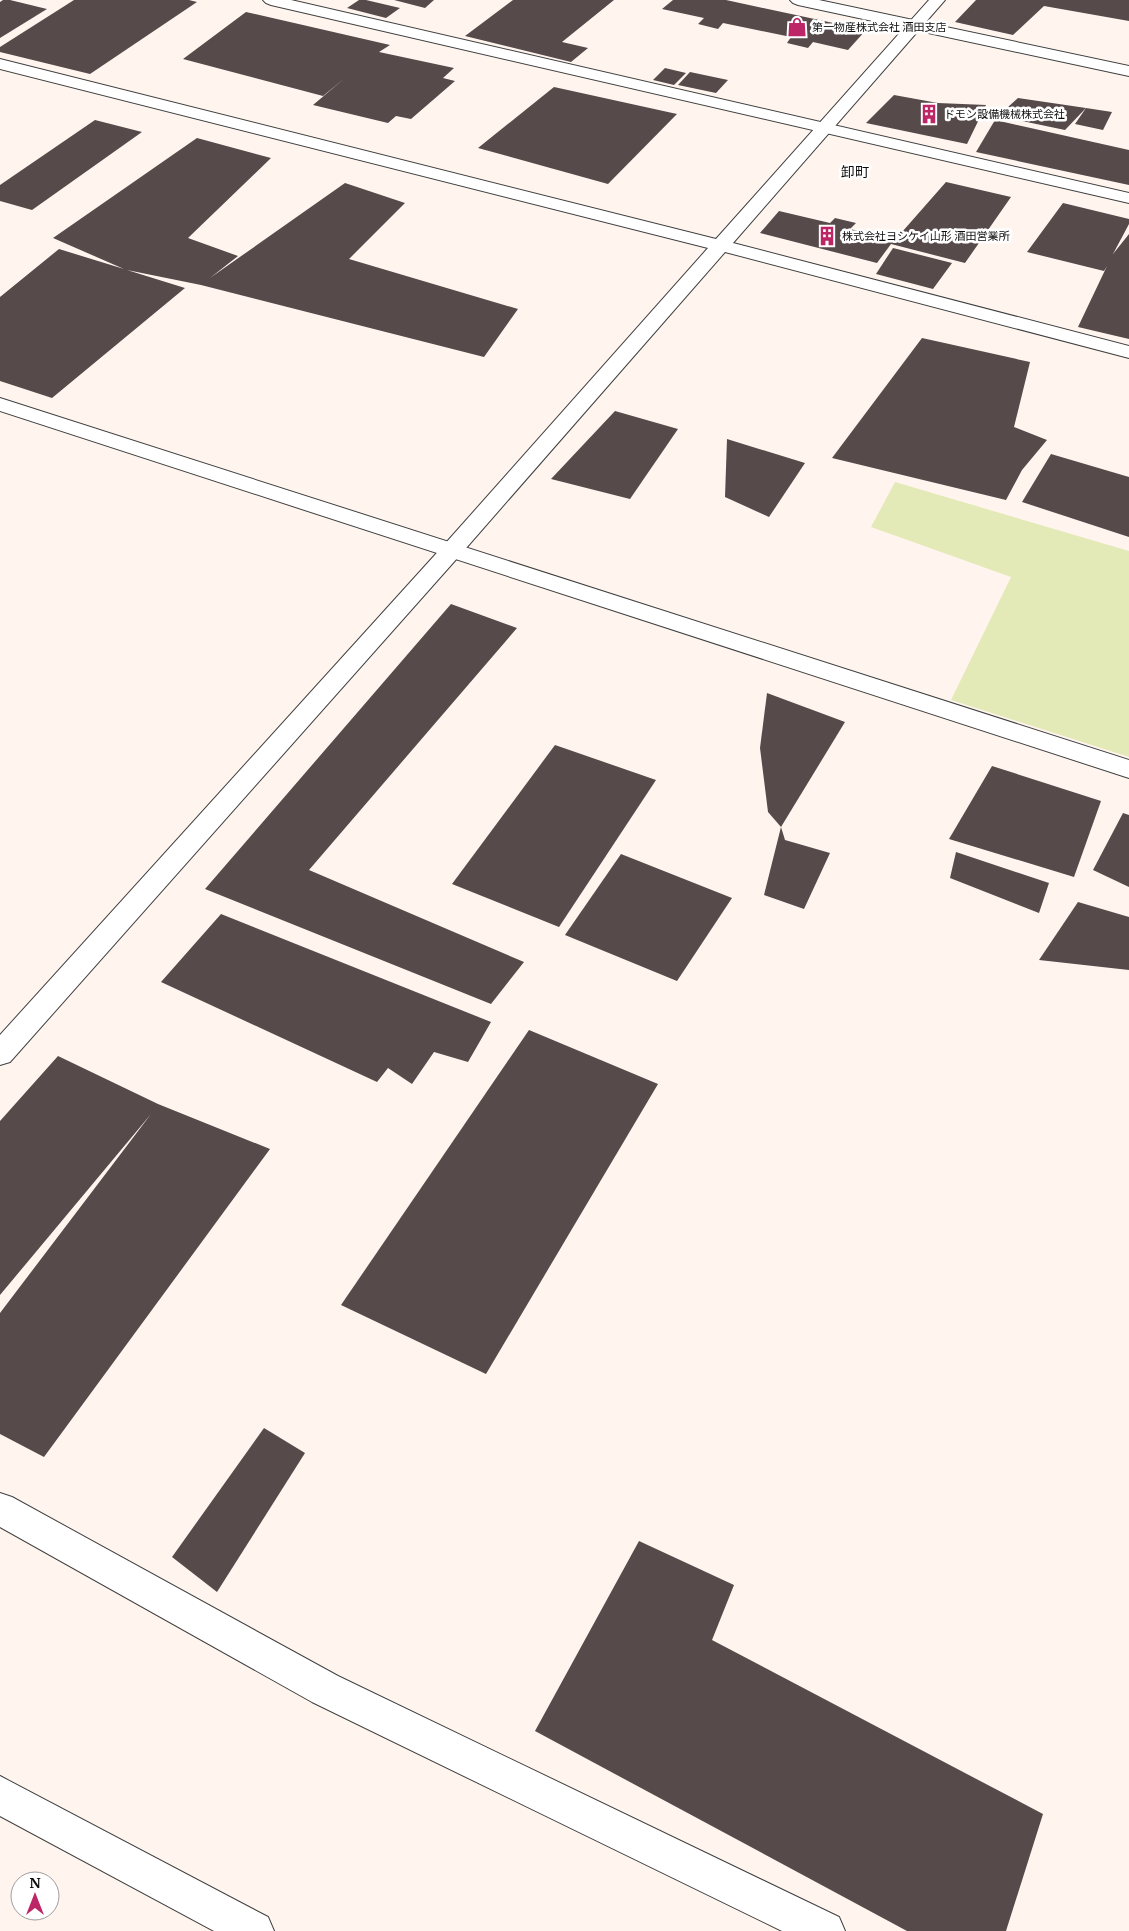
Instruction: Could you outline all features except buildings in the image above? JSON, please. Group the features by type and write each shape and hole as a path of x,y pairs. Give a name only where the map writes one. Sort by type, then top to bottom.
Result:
{"street":[{"path":"271,0 1129,198"},
{"path":"798,0 1129,71"},
{"path":"0,1054 452,550 937,0"},
{"path":"0,64 722,246 1129,352"},
{"path":"0,404 1129,769"},
{"path":"0,1509 326,1689 825,1931"},
{"path":"0,1795 254,1931"}],"green space":[{"path":"895,482 1129,551 1129,757 951,700 1011,577 871,527"}],"place":[{"name":"第一物産株式会社 酒田支店","path":"797,27"},
{"name":"ドモン設備機械株式会社","path":"929,114"},
{"name":"株式会社ヨシケイ山形 酒田営業所","path":"827,236"}],"district":[{"name":"卸町","path":"855,172"}]}
